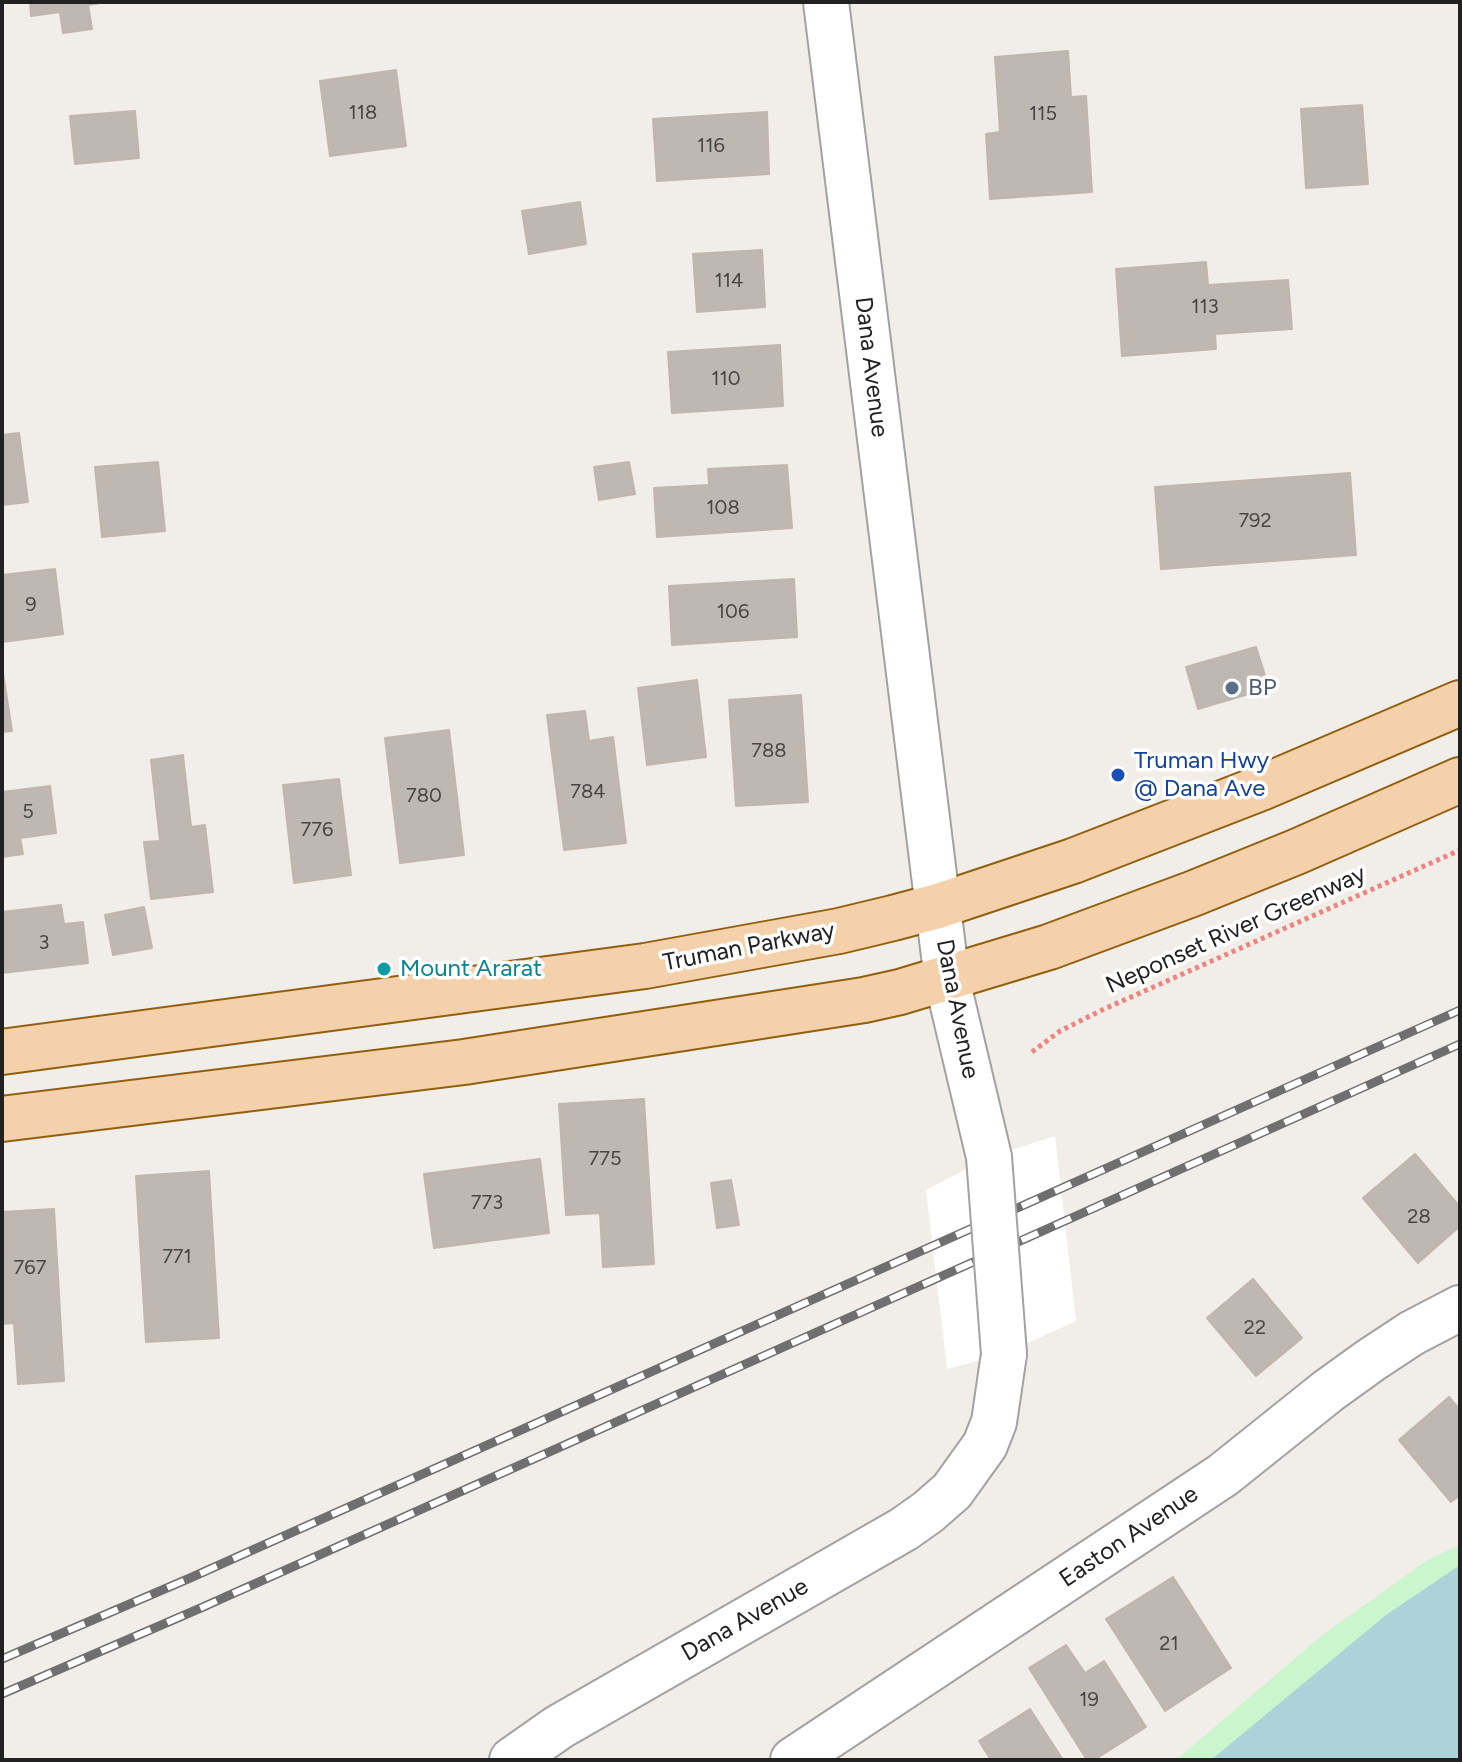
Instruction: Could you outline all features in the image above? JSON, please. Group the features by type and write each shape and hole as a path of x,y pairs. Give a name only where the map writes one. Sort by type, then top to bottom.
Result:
{"main road":[{"name":"Truman Parkway","path":"2,1052 645,966 839,931 938,906 1052,869 1334,758 1460,703"},
{"path":"2,1119 540,1050 864,1000 947,980 1049,947 1296,852 1460,780"}],"street":[{"name":"Dana Avenue","path":"512,1760 559,1727 904,1529 952,1491 985,1445 994,1422 1004,1354 989,1157 947,980 826,2"},
{"name":"Easton Avenue","path":"793,1760 1223,1475 1371,1360 1412,1333 1460,1308"}],"path":[{"name":"Neponset River Greenway","path":"1032,1052 1060,1031 1115,1004 1460,850"}],"green space":[{"path":"1460,1545 1460,1760 1176,1760 1321,1636 1429,1559"}],"water":[{"path":"1460,1565 1460,1760 1211,1760 1386,1615"}],"pier":[{"path":"1055,1136 1076,1321 1004,1354 947,1369 926,1190 989,1157"}],"building":[{"path":"30,2 100,3 88,5 92,29 63,33 60,12 31,16"},
{"path":"1068,51 1071,97 1086,96 1092,192 990,199 986,134 1000,132 995,57"},
{"path":"396,70 406,146 330,156 320,81"},
{"path":"1362,105 1368,184 1306,188 1301,109"},
{"path":"135,111 139,158 75,164 70,116"},
{"path":"767,112 769,174 657,181 653,119"},
{"path":"580,202 586,244 529,254 522,211"},
{"path":"762,250 765,307 697,312 693,254"},
{"path":"1206,262 1208,285 1288,280 1292,329 1215,334 1216,349 1122,356 1116,269"},
{"path":"780,345 783,406 672,413 668,352"},
{"path":"19,433 28,502 2,505 2,435"},
{"path":"158,462 165,531 102,537 95,467"},
{"path":"629,462 635,494 599,500 594,467"},
{"path":"787,465 792,528 657,537 654,488 709,485 708,469"},
{"path":"1350,473 1356,555 1161,569 1155,487"},
{"path":"55,569 63,634 2,642 2,575"},
{"path":"794,579 797,637 672,645 669,586"},
{"path":"1256,647 1269,688 1198,709 1186,667"},
{"path":"2,667 12,731 2,732"},
{"path":"697,680 706,757 647,765 638,688"},
{"path":"801,695 808,802 736,806 729,700"},
{"path":"585,711 589,741 613,737 626,843 564,850 547,715"},
{"path":"449,730 464,855 400,863 385,738"},
{"path":"183,755 191,827 205,825 213,892 151,899 144,842 160,841 151,760"},
{"path":"339,779 351,875 294,883 283,785"},
{"path":"50,786 56,833 20,838 23,854 2,857 2,792"},
{"path":"61,905 64,924 83,922 88,963 2,973 2,912"},
{"path":"144,907 152,948 113,955 105,915"},
{"path":"644,1099 654,1264 603,1267 600,1213 566,1215 559,1104"},
{"path":"1415,1154 1460,1207 1460,1226 1418,1263 1363,1198"},
{"path":"540,1159 549,1233 434,1248 424,1174"},
{"path":"209,1171 219,1338 146,1342 136,1176"},
{"path":"731,1180 739,1225 717,1228 711,1183"},
{"path":"54,1209 64,1381 18,1384 14,1323 2,1324 2,1212"},
{"path":"1253,1279 1302,1338 1256,1376 1207,1318"},
{"path":"1449,1397 1460,1410 1460,1495 1451,1502 1399,1440"},
{"path":"1173,1577 1231,1668 1165,1711 1106,1619"},
{"path":"1066,1645 1085,1673 1104,1661 1146,1727 1094,1760 1087,1760 1029,1668"},
{"path":"1030,1709 1063,1760 991,1760 979,1741"}],"railway":[{"path":"2,1659 190,1578 1460,1010"},
{"path":"2,1694 1460,1044"}],"place":[{"name":"BP","path":"1232,688"},
{"name":"Truman Hwy @ Dana Ave","path":"1118,775"},
{"name":"Mount Ararat","path":"384,969"}]}
